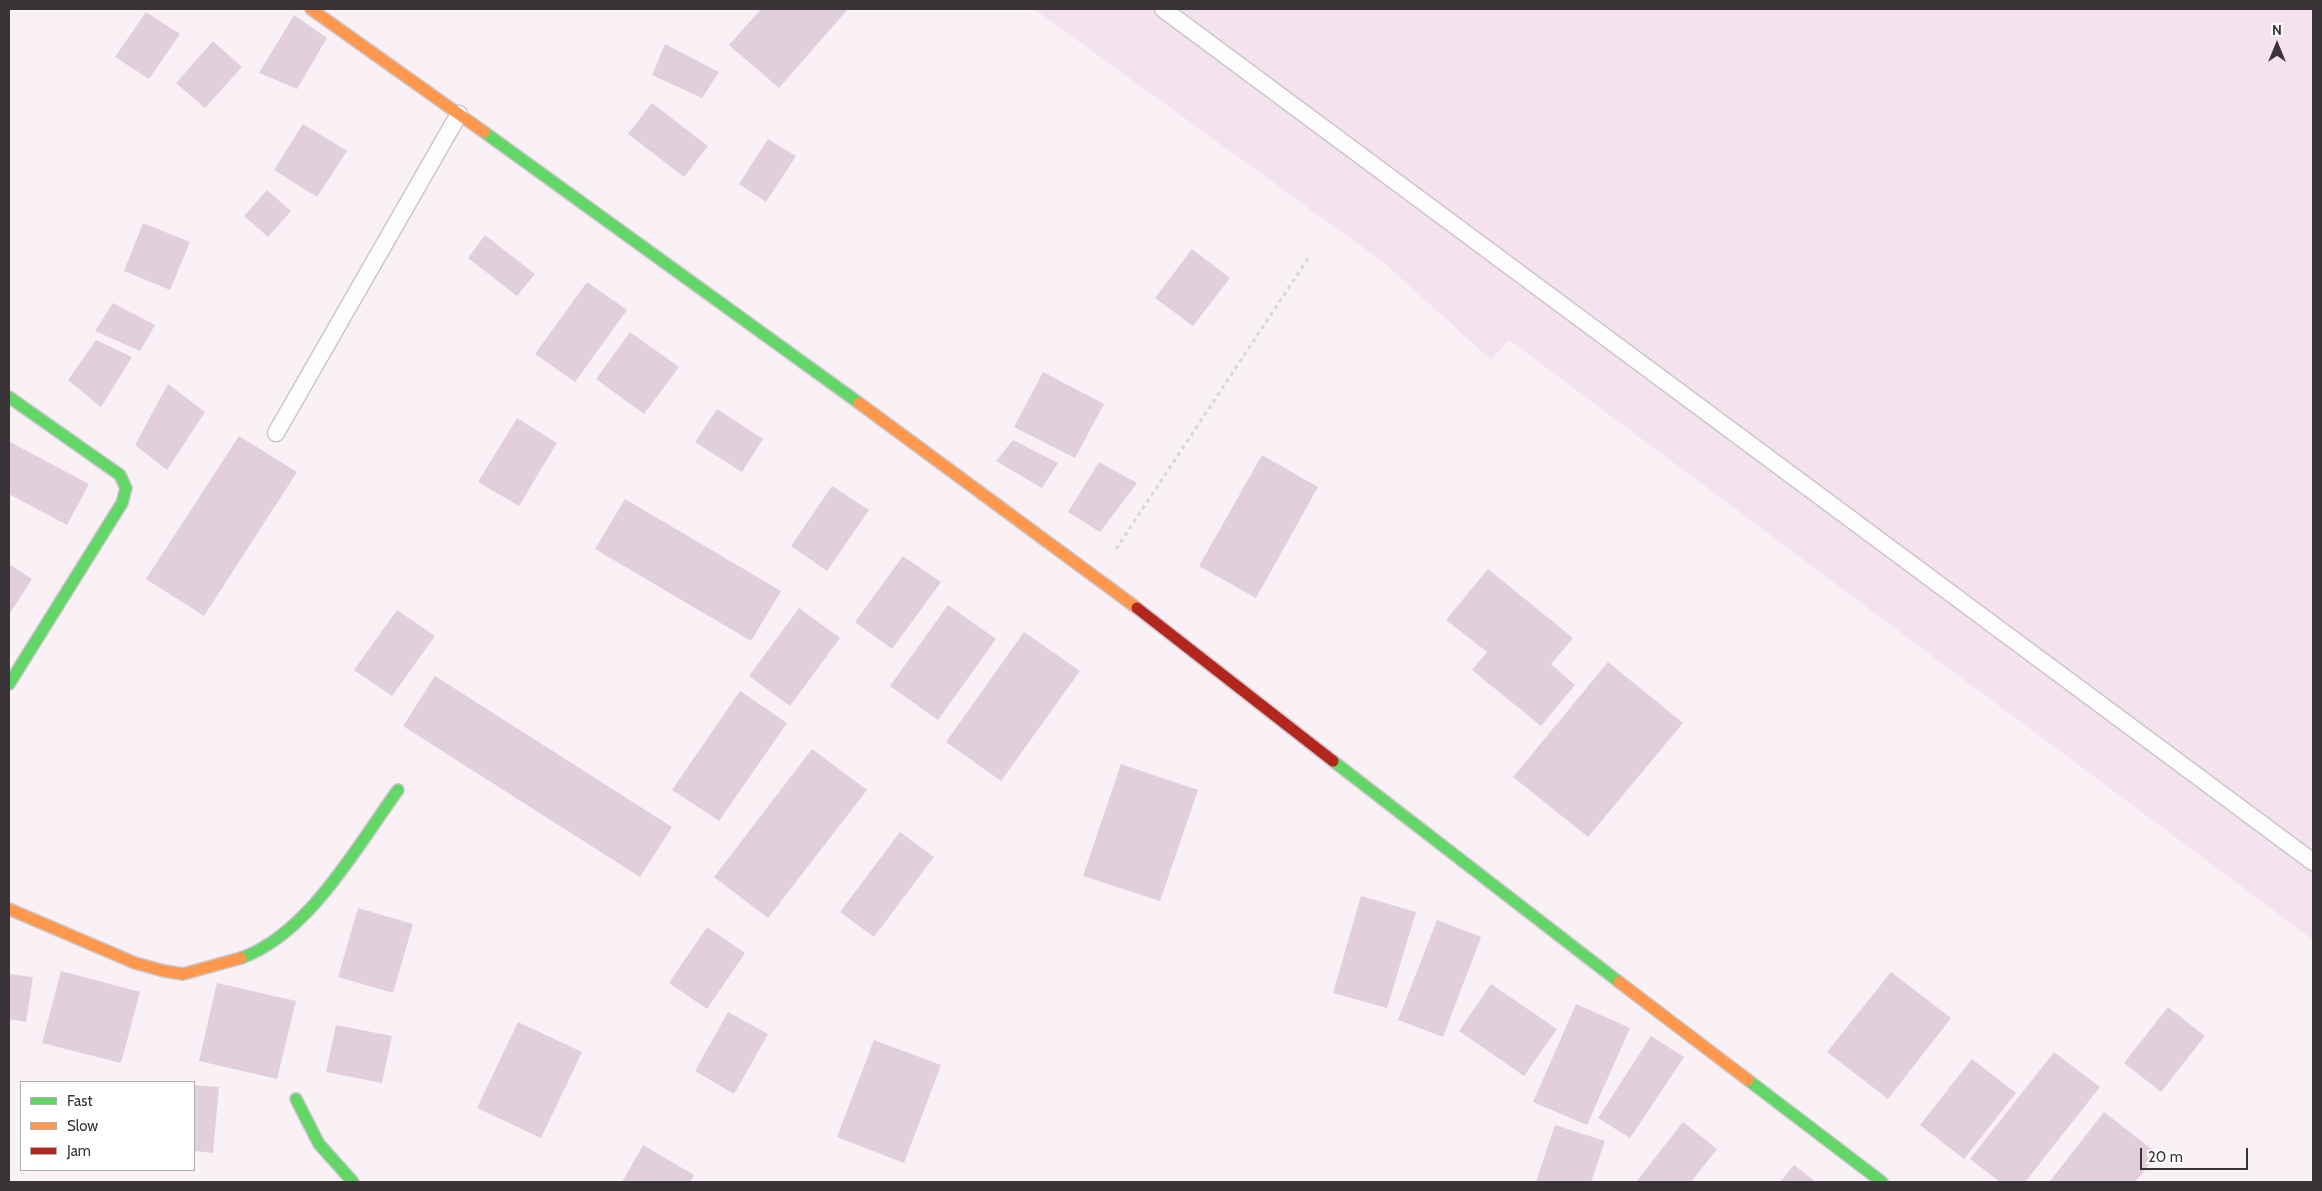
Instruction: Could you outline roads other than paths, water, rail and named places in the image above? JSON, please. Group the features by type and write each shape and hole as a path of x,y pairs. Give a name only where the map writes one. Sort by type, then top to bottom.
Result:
{"street":[{"path":"311,9 646,247 1097,577 1513,901 1882,1182"},
{"path":"9,398 120,475 125,481 126,490 122,503 9,684"},
{"path":"9,909 136,963 164,971 183,974 220,966 260,951 286,933 319,899 398,790"},
{"path":"296,1098 320,1144 353,1182"}],"lane":[{"path":"1163,9 2313,862"},
{"path":"276,433 459,114"}]}
